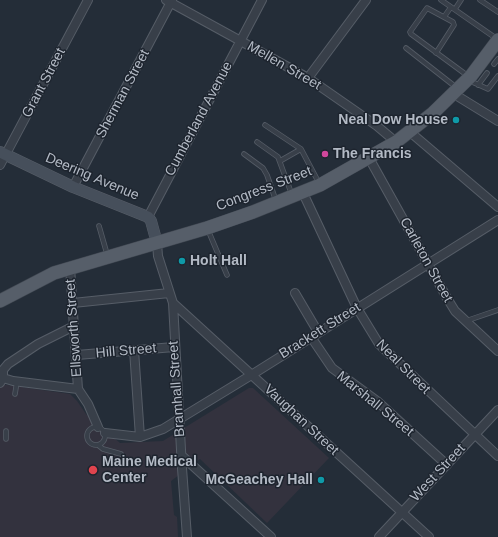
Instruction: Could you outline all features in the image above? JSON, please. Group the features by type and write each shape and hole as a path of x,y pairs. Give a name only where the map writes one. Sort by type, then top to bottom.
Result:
{"main road":[{"name":"Congress Street","path":"0,301 43,278 70,267 207,228 298,195 320,185 369,158 410,132 466,85 497,49"},
{"name":"Deering Avenue","path":"3,153 73,187 148,217 151,221 157,243"}],"street":[{"name":"Grant Street","path":"0,165 3,153 88,0"},
{"name":"Cumberland Avenue","path":"148,217 262,0"},
{"path":"308,78 366,0"},
{"name":"Mellen Street","path":"170,1 308,78 377,126 396,142"},
{"name":"Sherman Street","path":"73,187 170,1"},
{"path":"466,85 498,121"},
{"path":"410,132 498,207"},
{"name":"Carleton Street","path":"369,158 447,298 465,321 498,351"},
{"name":"Neal Street","path":"298,195 357,308 379,344 498,456"},
{"name":"Brackett Street","path":"140,437 163,429 498,220"},
{"name":"Bramhall Street","path":"157,243 158,256 173,303 174,347 187,537"},
{"name":"Ellsworth Street","path":"70,267 77,355 78,389"},
{"path":"73,302 169,293"},
{"name":"Marshall Street","path":"294,293 332,368 377,402 447,465"},
{"name":"Vaughan Street","path":"173,303 253,374 429,537"},
{"path":"74,326 38,344 8,364 3,370 1,380 78,389 88,404 98,427"},
{"name":"Hill Street","path":"77,355 174,347"},
{"path":"105,433 140,437 134,350"},
{"name":"West Street","path":"379,537 498,410"},
{"path":"181,456 271,537"}],"lane":[{"path":"441,0 474,23 497,49 494,64"},
{"path":"444,17 461,0"},
{"path":"480,0 498,12"},
{"path":"436,52 454,26 444,17 427,8 410,32 411,34 436,52 466,85"},
{"path":"406,48 466,85 488,89 498,76"},
{"path":"466,85 487,73"},
{"path":"265,125 302,149 320,185"},
{"path":"257,142 278,157 298,195"},
{"path":"280,161 302,149"},
{"path":"244,154 263,168 276,203"},
{"path":"99,226 108,257"},
{"path":"207,228 227,275"},
{"path":"465,321 498,310"},
{"path":"15,394 17,381"},
{"path":"98,445 105,439 105,433 98,427 92,428 87,435 90,443 98,445 108,451 121,454"},
{"path":"6,431 6,439"}],"shaded area":[{"name":"Maine Medical Center","path":"0,384 70,394 86,414 120,443 163,441 249,388 253,388 329,458 267,523 200,459 171,481 174,515 177,517 178,537 0,537"}],"place":[{"name":"Neal Dow House","path":"456,120"},
{"name":"The Francis","path":"325,154"},
{"name":"Holt Hall","path":"182,261"},
{"name":"Maine Medical Center","path":"93,470"},
{"name":"McGeachey Hall","path":"321,480"}]}
